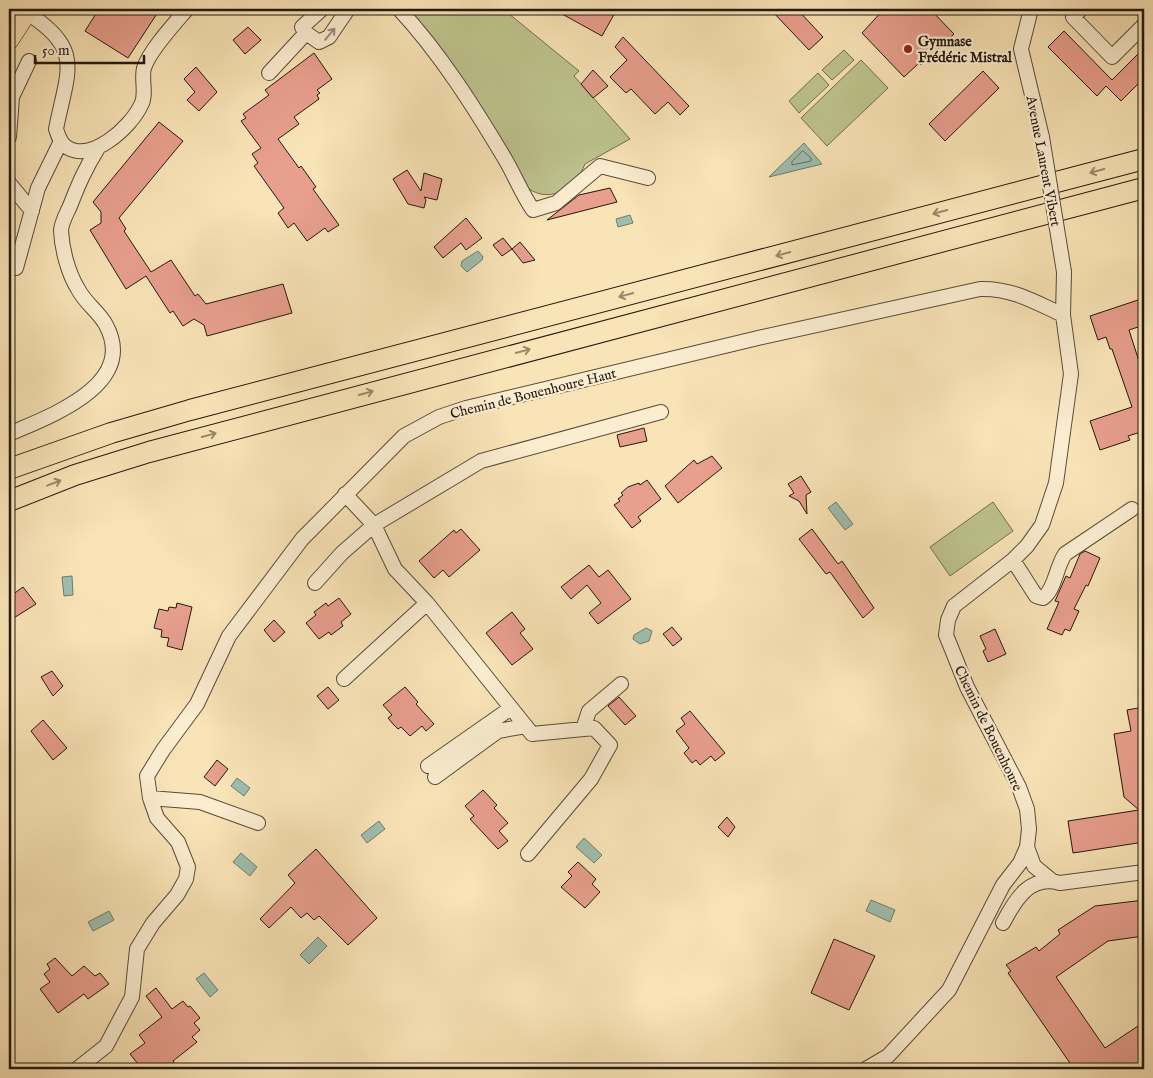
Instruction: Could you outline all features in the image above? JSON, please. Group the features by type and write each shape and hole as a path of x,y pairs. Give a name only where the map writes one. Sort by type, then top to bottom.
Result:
{"highway":[{"path":"9,469 111,433 190,410 1144,159"},
{"path":"9,501 74,475 149,452 1144,188"}],"main road":[{"path":"9,41 28,11"}],"street":[{"path":"9,434 50,416 85,397 110,368 114,346 106,324 78,290 66,257 61,229 79,179 98,148 128,125 142,104 144,67 162,39 187,9"},
{"path":"322,9 302,27 306,33 319,42 324,41 348,9"},
{"path":"399,9 416,27 447,69 505,160 533,210 556,204 600,166 648,178"},
{"name":"Avenue Laurent Vibert","path":"1031,9 1021,49 1042,137 1064,272 1063,315"},
{"path":"1081,9 1073,17 1112,57 1144,25"},
{"path":"28,11 42,22 62,43 69,63 56,129 61,141 66,146 80,152 98,148"},
{"path":"269,73 306,33"},
{"path":"9,137 12,97 29,61"},
{"path":"16,268 38,188 61,141"},
{"path":"9,183 32,211"},
{"name":"Chemin de Bouenhoure Haut","path":"77,1069 106,1046 132,997 138,949 152,923 178,895 186,879 188,867 178,842 156,818 150,798 147,776 163,750 197,704 229,636 302,539 404,436 439,417 466,408 758,338 980,290 1006,290 1017,293 1063,315"},
{"name":"Chemin de Bouenhoure","path":"866,1069 888,1056 949,990 1003,885 1020,863 1027,847 1029,830 1027,809 1019,787 967,686 946,635 948,620 954,606 1013,560 1042,525 1056,483 1071,374 1063,315"},
{"path":"315,583 342,553 374,525 481,461 662,412"},
{"path":"346,494 374,525 395,569 427,602 532,734 594,728 610,745 591,779 528,854"},
{"path":"1013,560 1036,596 1043,598 1050,589 1058,564 1065,554 1132,509"},
{"path":"344,679 427,602"},
{"path":"583,729 589,711 621,684"},
{"path":"512,708 431,771 498,731 526,726"},
{"path":"150,798 200,802 258,824"},
{"path":"1027,847 1034,866 1050,880 1060,883 1144,872"},
{"path":"1003,923 1023,890 1036,883 1050,880"}],"green space":[{"path":"407,9 503,9 579,71 574,76 630,139 585,164 567,188 551,194 533,191 524,185"},
{"path":"844,50 854,60 832,80 822,70"},
{"path":"861,60 888,88 827,146 801,118"},
{"path":"818,73 829,85 799,113 789,101"},
{"path":"993,502 1013,531 950,576 930,547"}],"water":[{"path":"804,143 822,164 769,177"},
{"path":"630,215 633,223 618,227 616,219"},
{"path":"478,251 483,257 482,260 467,272 461,266 462,261"},
{"path":"836,502 853,524 845,530 828,508"},
{"path":"72,576 73,595 64,596 62,577"},
{"path":"646,628 652,631 649,641 640,644 633,639 634,635"},
{"path":"237,778 250,788 244,796 231,786"},
{"path":"379,821 385,829 367,843 361,835"},
{"path":"584,838 602,855 594,863 576,847"},
{"path":"241,853 257,867 250,876 233,862"},
{"path":"871,900 895,910 890,922 866,911"},
{"path":"109,911 114,920 93,931 88,922"},
{"path":"318,937 327,946 309,964 300,955"},
{"path":"204,973 218,990 210,997 196,979"}],"building":[{"path":"99,9 160,9 128,58 85,31"},
{"path":"553,9 617,9 602,36"},
{"path":"770,9 797,9 823,37 809,50"},
{"name":"Gymnase Frédéric Mistral","path":"884,9 930,9 954,34 921,65 919,63 904,77 862,33"},
{"path":"248,27 261,40 245,54 233,40"},
{"path":"1064,31 1112,80 1144,48 1144,78 1121,101 1106,86 1097,96 1048,47"},
{"path":"623,37 689,106 680,115 668,102 655,114 631,89 626,93 610,77 627,60 615,47"},
{"path":"314,53 332,79 317,90 320,93 317,95 319,99 294,117 299,124 278,139 299,168 301,166 316,187 313,189 339,225 328,232 325,228 307,241 294,223 288,228 278,213 284,208 254,166 258,163 252,154 261,148 241,121 246,118 243,114 269,95 265,90"},
{"path":"196,67 217,92 199,111 187,100 195,92 184,79"},
{"path":"593,70 608,86 593,98 581,84"},
{"path":"983,71 999,88 945,141 929,124"},
{"path":"159,122 183,141 119,218 126,229 124,231 151,272 171,260 195,296 198,294 206,304 283,284 292,313 207,336 204,325 194,319 183,326 173,311 170,313 146,276 126,289 90,230 101,223 101,212 93,202"},
{"path":"407,170 421,191 424,173 442,179 437,200 424,197 426,200 424,208 408,204 393,179"},
{"path":"610,188 617,202 547,220 579,195"},
{"path":"466,218 482,238 466,250 461,243 443,258 434,247"},
{"path":"503,238 512,249 502,256 493,245"},
{"path":"520,242 535,260 523,263 512,249"},
{"path":"1144,298 1144,325 1129,330 1144,377 1144,431 1128,436 1130,440 1100,450 1090,421 1132,407 1112,349 1110,349 1106,337 1098,340 1090,316"},
{"path":"644,428 647,441 620,447 617,435"},
{"path":"712,456 722,468 678,503 665,486 694,460 697,464"},
{"path":"801,476 811,492 806,495 807,514 799,501 789,496 794,493 788,484"},
{"path":"647,480 661,499 638,517 641,521 632,528 614,505 620,501 618,499 623,495 621,493 628,487 639,483 640,485"},
{"path":"461,529 480,550 449,577 443,570 434,578 419,561 454,530 456,533"},
{"path":"812,529 838,564 842,561 874,608 863,618 830,572 826,574 799,539"},
{"path":"1085,551 1100,558 1088,586 1086,585 1074,609 1079,611 1070,631 1065,629 1062,635 1047,629 1059,602 1055,601 1066,576 1070,578 1080,554"},
{"path":"589,565 599,577 608,570 631,599 598,624 589,613 601,603 587,585 571,599 561,587"},
{"path":"23,587 36,604 9,621 9,603 14,599 12,595"},
{"path":"339,598 351,614 341,622 343,626 331,635 329,632 319,639 306,623 316,615 314,612 326,603 328,606"},
{"path":"177,603 192,607 182,650 167,646 169,638 161,637 162,630 154,628 159,609 168,611 169,607 176,608"},
{"path":"512,612 525,629 520,633 533,649 512,665 486,633"},
{"path":"274,620 285,632 274,642 264,630"},
{"path":"672,627 682,639 673,646 663,634"},
{"path":"995,629 1006,654 988,662 983,651 986,649 980,636"},
{"path":"52,671 63,686 53,696 41,677"},
{"path":"328,687 339,700 328,709 317,696"},
{"path":"405,687 418,702 416,704 434,724 426,731 422,726 410,736 401,727 398,729 393,724 388,718 392,715 383,705"},
{"path":"619,697 636,716 625,725 608,706"},
{"path":"1144,707 1144,842 1073,853 1068,821 1139,810 1124,797 1114,734 1131,731 1127,710"},
{"path":"690,711 725,753 715,761 711,756 700,765 696,760 692,763 684,753 689,748 676,731 685,724 681,718"},
{"path":"43,720 67,748 53,760 31,731"},
{"path":"217,760 228,769 215,786 204,777"},
{"path":"483,790 497,805 494,808 508,823 499,831 508,841 498,849 470,819 474,816 465,806"},
{"path":"727,817 735,827 728,837 718,827"},
{"path":"316,849 377,918 348,945 319,916 314,920 307,913 301,918 291,907 269,928 260,919 295,883 288,875"},
{"path":"578,862 596,879 592,884 600,892 585,908 561,887 572,876 568,872"},
{"path":"1144,900 1144,936 1108,941 1056,977 1105,1048 1144,1022 1144,1069 1074,1069 1008,973 1011,971 1006,965 1036,947 1039,951 1060,934 1058,930 1095,906"},
{"path":"834,939 875,956 849,1010 811,993"},
{"path":"55,958 72,976 84,966 95,976 100,973 109,984 88,999 84,994 58,1013 40,989 50,982 44,974 50,969 47,964"},
{"path":"156,988 172,1009 183,1001 188,1007 190,1006 200,1018 194,1023 200,1030 192,1037 197,1042 173,1061 175,1064 168,1069 142,1069 130,1054 145,1043 139,1035 162,1017 146,996"}],"place":[{"name":"Gymnase Frédéric Mistral","path":"908,49"}]}
